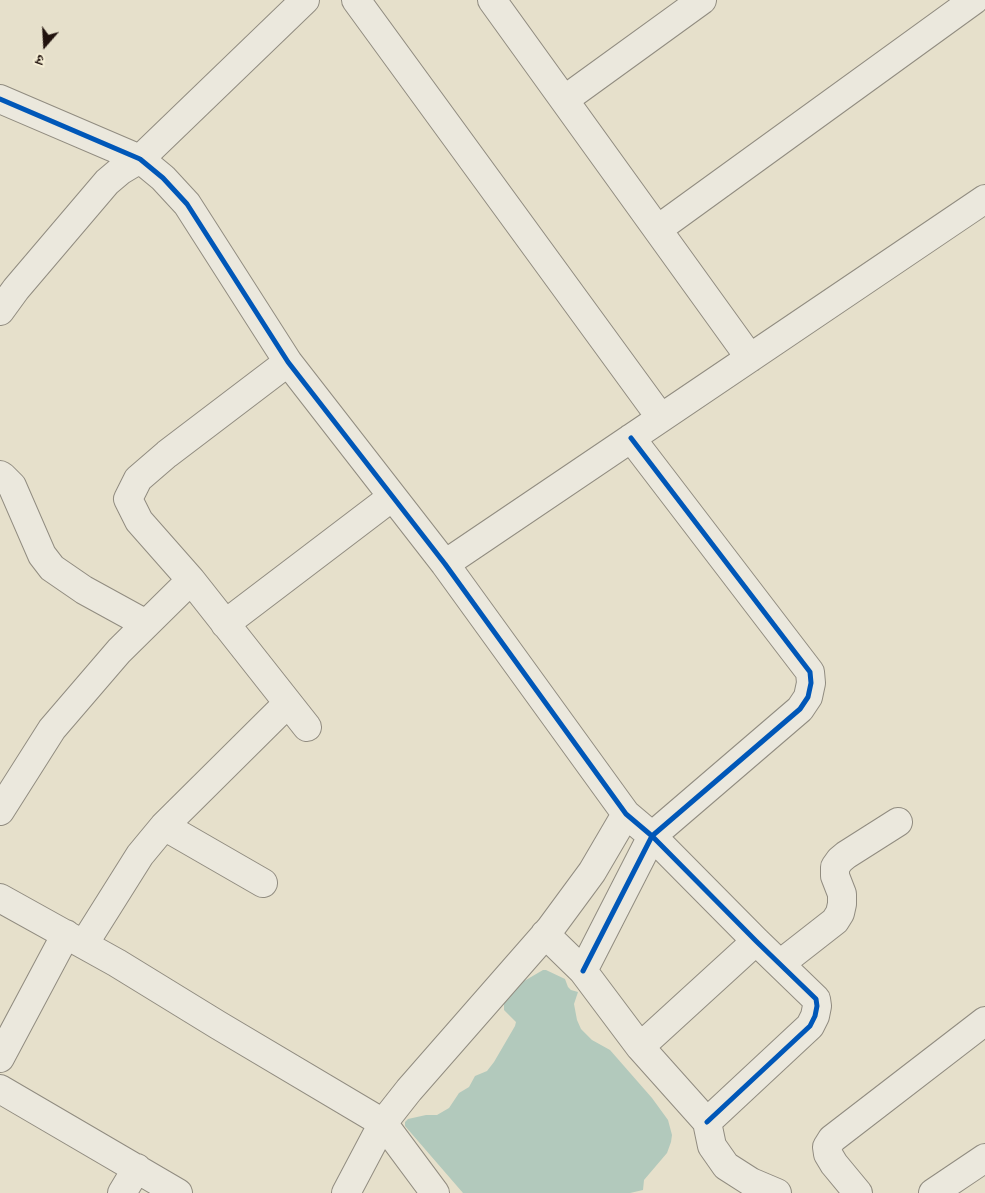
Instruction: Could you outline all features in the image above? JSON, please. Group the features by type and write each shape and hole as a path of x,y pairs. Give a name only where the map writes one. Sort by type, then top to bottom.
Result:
{"street":[{"path":"0,311 16,289 106,182 140,159 305,0"},
{"path":"356,0 662,418"},
{"path":"492,0 750,358"},
{"path":"564,100 702,0"},
{"path":"658,229 974,0"},
{"path":"0,99 140,159 164,178 187,204 288,362 445,564 626,814 652,836 816,999 815,1016 810,1026 707,1122"},
{"path":"445,564 985,199"},
{"path":"288,362 167,454 138,480 128,499 139,521 191,580 307,727"},
{"path":"583,971 652,836 800,709 808,697 811,683 810,672 631,438"},
{"path":"0,476 12,486 42,555 52,568 84,590 146,624"},
{"path":"225,624 392,497"},
{"path":"0,810 52,729 119,651 191,580"},
{"path":"0,1058 75,939 140,855 164,826 288,703"},
{"path":"346,1193 383,1123 409,1090 550,929 592,872 626,814"},
{"path":"780,964 835,921 840,913 842,894 835,876 835,867 840,860 898,822"},
{"path":"164,826 263,883"},
{"path":"0,898 75,939 383,1123 435,1193"},
{"path":"545,934 583,971 640,1047 707,1122 712,1146 726,1166 751,1182 776,1193"},
{"path":"640,1047 756,941"},
{"path":"858,1193 828,1154 828,1147 832,1139 985,1021"},
{"path":"0,1089 178,1193"},
{"path":"933,1193 985,1158"},
{"path":"122,1193 137,1168"}],"shaded area":[{"path":"543,970 565,979 571,990 578,992 574,1004 581,1029 592,1040 610,1050 652,1098 668,1120 672,1135 671,1142 667,1153 644,1180 643,1190 630,1193 463,1193 405,1126 405,1122 408,1119 426,1115 437,1115 449,1108 459,1093 469,1087 475,1076 487,1071 515,1026 516,1022 504,1010 504,1004 509,993 519,984"}],"cycle path":[{"path":"0,99 140,159 163,178 187,204 288,362 445,564 626,814 652,836 816,999 815,1016 810,1026 707,1122"},
{"path":"583,971 652,836 800,709 808,697 811,683 810,672 631,438"}]}
